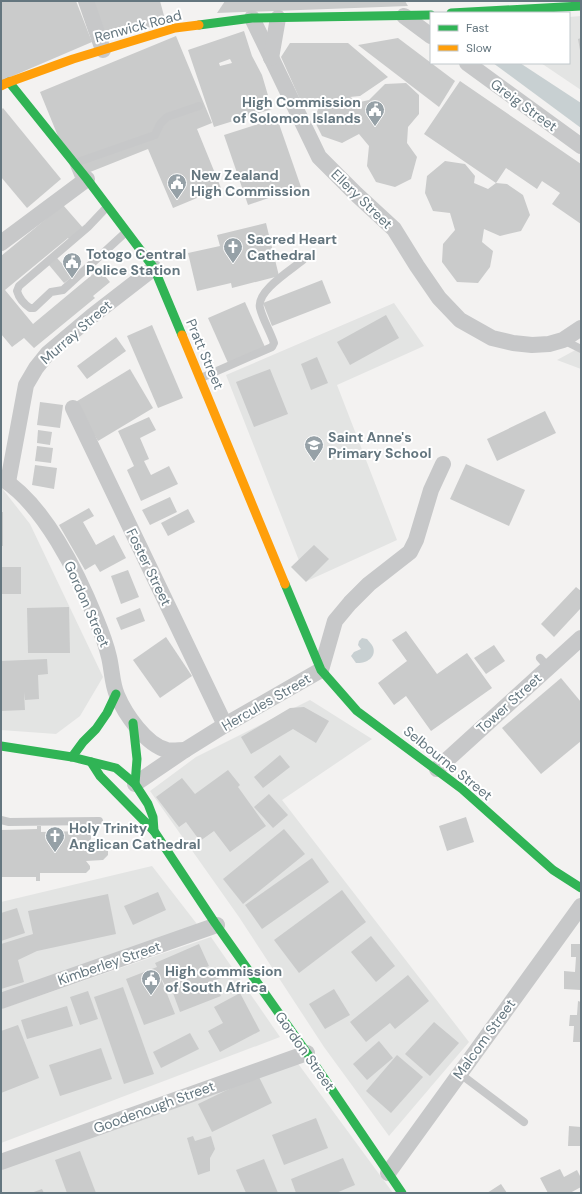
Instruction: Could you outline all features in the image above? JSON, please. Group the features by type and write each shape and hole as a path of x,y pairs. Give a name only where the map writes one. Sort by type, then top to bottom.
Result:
{"main road":[{"path":"455,12 581,6"},
{"name":"Renwick Road","path":"4,85 103,50 175,28 252,18 430,16"},
{"name":"Pratt Street","path":"4,85 88,179 154,268 321,670"},
{"name":"Selbourne Street","path":"321,670 357,711 438,769 553,870 581,888"},
{"path":"72,757 83,742 96,729 107,713 116,694"},
{"path":"133,723 137,760 135,784"},
{"path":"1,746 72,757 116,768 135,784 148,804 153,817 154,831"},
{"path":"90,762 100,776 154,831"},
{"name":"Gordon Street","path":"154,831 217,925 307,1052 402,1193"}],"street":[{"path":"86,1 103,50"},
{"path":"404,16 430,35"},
{"name":"Ellery Street","path":"252,18 319,157 394,229 439,298 460,320 492,338 513,343 532,345 549,344 563,340 581,328"},
{"path":"271,58 278,18"},
{"name":"Greig Street","path":"468,64 581,146"},
{"path":"1,243 88,179"},
{"name":"Murray Street","path":"4,480 26,385 36,368 48,353 92,316 154,268"},
{"name":"Foster Street","path":"73,408 225,725"},
{"name":"Hercules Street","path":"185,750 225,725 321,670 335,621 369,584 410,552 416,540 431,490 443,464"},
{"name":"Gordon Street","path":"4,480 38,511 59,542 96,619 109,656 116,694 133,723 154,744 167,750 185,750"},
{"name":"Tower Street","path":"438,769 544,663 581,638"},
{"path":"135,784 185,750"},
{"name":"Malcom Street","path":"388,1173 581,906"},
{"name":"Kimberley Street","path":"1,1001 217,925"},
{"name":"Goodenough Street","path":"1,1162 307,1052"}],"lane":[{"path":"74,163 155,135 160,124 167,117 199,106"},
{"path":"108,207 18,286 18,295 25,305 30,308 34,308 51,292 63,290 127,231"},
{"path":"200,378 272,347 274,343 260,306 261,299 268,288 303,260"},
{"path":"563,340 581,349"},
{"path":"1,820 9,822 99,821"},
{"path":"459,1073 524,1122"}],"shaded area":[{"path":"581,16 581,90 542,64 570,64 570,17"},
{"path":"494,64 522,64 581,103 581,128"},
{"name":"Saint Anne's Primary School","path":"394,303 424,346 337,385 397,540 307,581 226,375"},
{"path":"581,347 581,369 557,360"},
{"path":"1,487 30,524 103,677 80,716 56,734 1,730"},
{"path":"362,638 367,639 372,645 374,651 369,660 356,663 351,656 354,652 361,649 358,645"},
{"path":"310,700 372,739 282,800 469,1042 389,1136 324,1047 239,917 150,791 196,757"},
{"path":"152,866 200,928 1,996 1,902"},
{"path":"211,937 280,1037 1,1143 1,1009"},
{"path":"291,1054 393,1193 1,1193 1,1166"}],"building":[{"path":"1,1 76,1 92,42 1,81"},
{"path":"90,1 160,1 166,23 101,40"},
{"path":"225,1 405,1 408,6 217,13"},
{"path":"244,31 252,56 262,75 272,109 214,127 188,50","holes":["230,59 232,63 220,66 219,63"]},
{"path":"176,36 212,123 197,129 221,188 173,208 148,149 75,178 40,92"},
{"path":"398,38 430,62 430,64 432,64 455,81 439,107 358,45"},
{"path":"581,38 581,50 580,50 578,39"},
{"path":"290,43 348,43 388,77 360,96 350,97 360,102 369,100 385,84 406,83 419,95 419,114 408,127 407,143 417,157 411,179 395,187 376,182 367,166 369,146 359,134 342,143 322,136 314,120 321,101 302,104 281,57"},
{"path":"460,81 581,164 581,224 552,204 560,193 542,181 537,189 506,168 496,183 424,134"},
{"path":"3,108 61,179 27,208 1,177 1,110"},
{"path":"277,118 301,187 248,205 224,135"},
{"path":"445,161 465,164 475,176 474,183 488,189 496,183 507,184 523,195 530,215 521,231 500,236 484,229 482,242 493,251 490,267 478,283 457,282 442,262 443,244 455,230 450,213 433,211 425,193 427,176"},
{"path":"63,205 84,229 70,240 68,238 5,290 33,324 99,269 110,282 93,296 95,298 34,348 24,338 12,347 1,334 1,256"},
{"name":"Sacred Heart Cathedral","path":"266,223 279,276 232,288 231,283 197,291 188,253 220,246 217,235"},
{"path":"57,258 73,276 64,283 49,265"},
{"path":"322,280 331,303 272,326 263,303"},
{"path":"245,302 265,347 228,363 208,318"},
{"path":"386,315 399,338 350,365 337,342"},
{"path":"152,325 183,398 158,408 127,336"},
{"path":"116,337 126,351 87,379 77,366"},
{"path":"317,357 328,383 311,390 301,364"},
{"path":"130,369 153,408 98,441 74,403"},
{"path":"270,369 288,414 254,427 236,382"},
{"path":"40,402 63,405 60,428 37,425"},
{"path":"545,411 556,433 497,461 487,439"},
{"path":"149,417 156,430 140,438 149,459 144,461 151,475 169,466 178,484 141,501 127,470 134,466 118,431"},
{"path":"38,430 52,432 50,445 37,443"},
{"path":"37,446 53,448 51,463 35,461"},
{"path":"466,464 525,490 509,526 450,499"},
{"path":"35,465 57,468 54,489 32,485"},
{"path":"170,497 177,512 150,525 142,510"},
{"path":"89,508 94,516 83,522 96,545 114,535 126,558 100,572 95,564 85,570 59,525"},
{"path":"188,509 195,522 168,536 161,523"},
{"path":"1,512 3,512 3,546 1,546"},
{"path":"314,545 329,559 306,582 291,567"},
{"path":"1,567 21,567 21,594 1,594"},
{"path":"128,570 139,597 121,604 111,576"},
{"path":"576,587 581,591 581,608 554,637 541,624"},
{"path":"69,607 70,653 28,653 27,608"},
{"path":"140,608 145,621 121,630 116,618"},
{"path":"406,631 437,674 467,653 492,688 431,731 406,696 394,705 378,683 407,661 392,640"},
{"path":"166,637 192,676 160,698 133,660"},
{"path":"494,645 505,661 486,674 474,658"},
{"path":"47,659 48,674 38,675 39,699 25,700 24,692 25,710 1,711 1,661"},
{"path":"561,678 581,702 581,741 541,774 502,728"},
{"path":"304,707 329,721 316,743 293,729 251,754 241,737 290,708"},
{"path":"280,755 290,767 263,788 254,777"},
{"path":"228,770 240,785 238,787 266,826 230,852 214,831 200,841 186,822 179,827 156,797 182,778 195,794"},
{"path":"269,794 288,815 273,828 254,807"},
{"path":"466,817 474,842 447,851 439,826"},
{"name":"Holy Trinity Anglican Cathedral","path":"37,826 41,826 41,832 87,831 91,836 91,839 87,843 103,843 108,848 108,855 103,860 86,861 90,866 90,869 86,873 40,873 40,881 36,881 36,877 1,877 1,830 37,829"},
{"path":"284,829 305,854 243,904 223,879"},
{"path":"312,858 329,882 262,929 245,905"},
{"path":"342,890 366,922 299,973 274,940"},
{"path":"158,892 166,910 133,925 124,906"},
{"path":"108,894 116,934 37,951 18,960 24,982 1,989 1,944 33,934 28,911"},
{"path":"17,908 25,933 1,941 1,913"},
{"path":"371,936 395,966 376,982 351,952"},
{"path":"199,944 209,966 165,985 160,976 175,1014 144,1025 126,979 157,967 155,963"},
{"path":"571,944 581,944 581,990 564,989 564,971 575,972 576,957 571,957"},
{"path":"217,967 221,978 214,980 221,996 180,1012 170,985"},
{"path":"408,975 429,1001 395,1029 390,1023 366,1042 350,1022"},
{"path":"123,987 154,1074 124,1084 94,997"},
{"path":"334,989 350,1015 325,1029 309,1004"},
{"path":"88,991 98,1019 80,1025 70,997"},
{"path":"240,993 260,1031 220,1052 208,1031 223,1023 214,1007"},
{"path":"578,1001 581,1002 581,1042 573,1042 574,1026 569,1026 570,1015 577,1015"},
{"path":"67,1006 73,1026 27,1039 21,1020"},
{"path":"434,1022 459,1043 430,1076 405,1054"},
{"path":"18,1025 39,1078 1,1093 1,1031"},
{"path":"190,1033 199,1049 161,1068 153,1052"},
{"path":"379,1041 393,1058 367,1080 353,1064"},
{"path":"101,1048 112,1079 60,1096 49,1065"},
{"path":"397,1055 423,1077 391,1113 366,1091"},
{"path":"258,1075 272,1103 212,1132 198,1104"},
{"path":"316,1118 328,1148 284,1165 272,1135"},
{"path":"569,1126 581,1127 581,1146 568,1146"},
{"path":"193,1136 195,1141 211,1136 215,1149 210,1158 210,1171 198,1175 187,1138"},
{"path":"80,1151 96,1193 67,1193 55,1160"},
{"path":"343,1158 355,1185 336,1193 296,1193 291,1179"},
{"path":"264,1159 278,1193 246,1193 236,1170"},
{"path":"560,1169 564,1177 577,1170 581,1178 581,1187 570,1193 548,1193 540,1178"},
{"path":"501,1184 507,1193 487,1193"},
{"path":"42,1189 44,1193 31,1193"}],"traffic: fast":[{"path":"470,12 581,6"},
{"path":"199,25 252,18 430,15"},
{"path":"9,82 87,179 154,268 182,335"},
{"path":"285,584 321,670 357,711 462,789 553,870 581,888"},
{"path":"72,757 83,742 96,729 107,713 116,694"},
{"path":"133,723 137,759 135,784"},
{"path":"1,746 72,757 116,768 135,784 148,804 153,817 154,831"},
{"path":"91,762 100,776 154,831 215,923 307,1053 402,1193"}],"traffic: slow":[{"path":"1,85 73,59 175,28 199,25"},
{"path":"1,86 9,82"},
{"path":"182,335 285,584"}],"place":[{"name":"High Commission of Solomon Islands","path":"375,127"},
{"name":"New Zealand High Commission","path":"177,200"},
{"name":"Sacred Heart Cathedral","path":"233,264"},
{"name":"Totogo Central Police Station","path":"72,279"},
{"name":"Saint Anne's Primary School","path":"314,462"},
{"name":"Holy Trinity Anglican Cathedral","path":"55,853"},
{"name":"High commission of South Africa","path":"151,996"}]}
